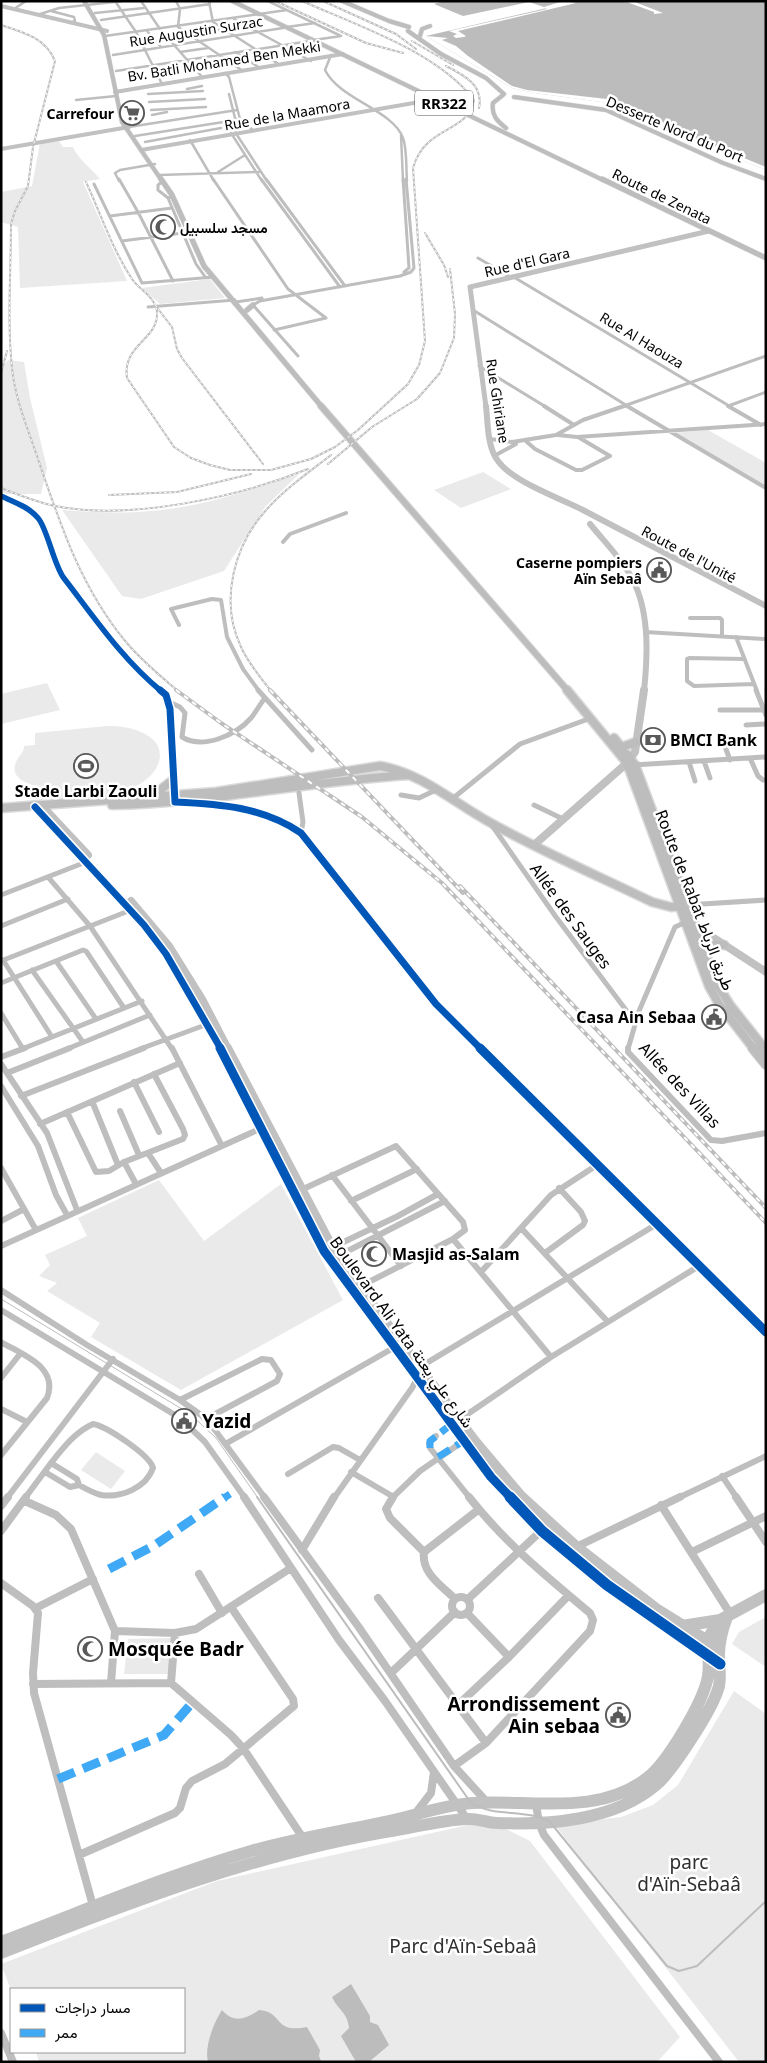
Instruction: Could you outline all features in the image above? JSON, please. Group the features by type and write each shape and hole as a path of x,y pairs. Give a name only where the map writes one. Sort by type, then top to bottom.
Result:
{"main road":[{"name":"RR322","path":"227,1 312,40 336,55 525,141 550,155"},
{"name":"RR322","path":"232,1 257,15"},
{"path":"337,1 402,28 415,29 420,36 443,52 485,74 509,91"},
{"path":"342,1 408,29 441,54 486,78 508,98"},
{"path":"87,4 101,20 127,128 143,147"},
{"path":"87,4 105,34 113,55 117,92"},
{"path":"420,36 422,29 430,26"},
{"path":"509,134 493,115 492,106 504,94 516,96"},
{"path":"495,101 516,96"},
{"name":"Desserte Nord du Port","path":"516,96 606,110 723,164 766,178"},
{"path":"127,128 143,147 161,175 201,261 240,303 341,429 590,718 631,762"},
{"name":"RR322","path":"509,134 550,155"},
{"name":"Route de Zenata","path":"550,155 766,258"},
{"name":"Route de Rabat طريق الرباط","path":"161,175 177,196 206,260 240,303 622,747 631,762 684,906 714,995 766,1064"},
{"path":"240,303 253,305"},
{"path":"622,747 636,742"},
{"path":"87,803 144,805 174,799 281,790 370,776 409,774 489,822 652,902 684,906"},
{"path":"151,797 173,780"},
{"path":"1,808 151,797 174,799"},
{"name":"Route de Rabat طريق الرباط","path":"690,923 721,992 766,1050"},
{"path":"704,953 713,945 724,945"}],"street":[{"path":"14,9 26,1"},
{"path":"37,15 59,8 123,1"},
{"path":"141,1 160,29 201,78 208,114"},
{"path":"176,1 180,9 178,26"},
{"path":"116,71 341,36 268,1"},
{"path":"57,2 59,8"},
{"path":"116,2 136,32 161,84"},
{"path":"101,20 210,3 212,21 279,65"},
{"path":"3,6 89,28 105,34 147,31 287,10"},
{"path":"95,13 144,8"},
{"path":"50,11 74,17 75,21 70,23"},
{"path":"233,18 310,60"},
{"name":"Rue Augustin Surzac","path":"113,55 315,23"},
{"path":"178,26 242,71"},
{"path":"189,35 224,29"},
{"path":"147,31 161,47"},
{"path":"180,52 208,48"},
{"path":"235,52 259,68"},
{"path":"240,303 404,274 409,268 400,144 401,135 393,124 328,76 326,70 336,55"},
{"name":"Bv. Batli Mohamed Ben Mekki","path":"117,92 336,55"},
{"path":"224,74 240,119 251,130"},
{"name":"Bv. Batli Mohamed Ben Mekki","path":"117,92 161,84"},
{"path":"158,93 202,86"},
{"path":"146,87 154,123"},
{"path":"148,94 203,91"},
{"path":"76,100 117,92"},
{"path":"149,102 205,99"},
{"name":"Rue de la Maamora","path":"372,110 435,100"},
{"name":"Rue de la Maamora","path":"143,147 190,141 435,100"},
{"path":"151,110 206,107"},
{"path":"152,115 196,108"},
{"path":"1,149 236,110"},
{"path":"236,110 236,120"},
{"path":"135,136 236,120 251,130"},
{"path":"214,123 232,133 313,242 342,285"},
{"path":"143,147 221,128"},
{"path":"232,133 256,172 308,243 342,285"},
{"path":"190,141 209,173 294,293 326,318 274,330"},
{"path":"216,173 245,155"},
{"path":"153,164 120,170 115,173 152,237 173,281"},
{"path":"161,175 261,172"},
{"path":"94,184 142,283 214,277"},
{"path":"171,197 172,208 183,234 196,264 206,278"},
{"path":"110,216 172,208"},
{"name":"Rue d'El Gara","path":"470,287 708,230"},
{"path":"122,241 183,234"},
{"path":"308,243 313,242"},
{"name":"Rue Al Haouza","path":"478,258 763,423"},
{"name":"Rue Ghiriane","path":"470,287 479,366 494,456 499,464 512,473 572,506 596,525 630,576 642,604 645,632 644,673 636,742 631,762"},
{"path":"294,293 253,305 298,356"},
{"path":"148,307 260,302"},
{"path":"473,310 626,405 766,488"},
{"path":"562,435 574,425 589,419 766,354"},
{"path":"479,366 574,425"},
{"path":"731,405 766,392"},
{"path":"562,435 589,419"},
{"path":"490,439 512,442 562,435 763,423"},
{"path":"494,456 505,448 562,435 577,437 664,428"},
{"path":"527,442 536,449 576,470 582,470 610,456 577,437"},
{"path":"501,441 505,448"},
{"path":"1,496 28,509 40,520 56,566 69,587 125,657 144,677 161,690 169,702 174,799 270,815 287,822 301,832 436,1004 766,1332"},
{"path":"283,542 290,534 346,513"},
{"name":"Route de l'Unité","path":"596,525 614,530 651,547 762,606"},
{"name":"Route de l'Unité","path":"596,525 651,547"},
{"path":"179,625 171,609 212,598 221,600 224,628 247,675 312,750"},
{"path":"690,618 720,618 722,620 722,636"},
{"path":"645,632 766,638"},
{"path":"736,637 766,715"},
{"path":"744,659 689,658 687,659 687,681 694,686 754,684"},
{"path":"169,702 180,707 185,714 182,737 190,742 201,744 213,741 244,724 265,698"},
{"path":"720,710 764,706"},
{"path":"452,799 520,744 590,718"},
{"path":"746,725 766,724"},
{"path":"724,744 730,760"},
{"path":"534,845 631,762 689,762 766,757"},
{"path":"750,758 758,776 762,780"},
{"path":"704,761 710,778"},
{"path":"689,762 695,781"},
{"path":"401,795 419,798 436,790"},
{"path":"299,793 303,822 301,832"},
{"name":"Boulevard Ali Yata شارع علي يعتة","path":"38,806 86,862 131,910 166,954 242,1081"},
{"name":"Boulevard Ali Yata شارع علي يعتة","path":"38,806 57,820 169,946 202,999 328,1249 395,1347 419,1374"},
{"path":"534,806 563,819"},
{"name":"Allée des Sauges","path":"489,822 556,917 635,1022"},
{"path":"1,895 86,862"},
{"path":"48,877 90,926 167,1038 222,1146"},
{"path":"1,926 68,899"},
{"path":"684,906 766,900"},
{"path":"52,1037 2,961 131,910"},
{"path":"690,923 766,972"},
{"name":"Allée des Villas","path":"690,923 674,927 635,1022 627,1046 630,1055 711,1140 722,1141 766,1133"},
{"path":"1,983 80,950 86,952 124,1008"},
{"path":"56,961 96,1019"},
{"path":"32,970 83,1042"},
{"path":"1,1057 142,1002"},
{"path":"1,1013 23,1048"},
{"path":"7,1073 150,1015"},
{"path":"21,1096 167,1038 208,1024"},
{"path":"40,1124 180,1063"},
{"path":"1,1064 52,1143 77,1210"},
{"path":"67,1112 96,1172 102,1174 109,1172 121,1163 183,1139 185,1135 154,1074"},
{"path":"134,1082 159,1132"},
{"path":"1,1086 38,1146 56,1195 67,1215"},
{"path":"92,1101 121,1163 136,1184"},
{"path":"120,1111 139,1156"},
{"path":"1,1246 77,1210 265,1127"},
{"name":"Boulevard Ali Yata شارع علي يعتة","path":"265,1127 301,1190 328,1249"},
{"path":"301,1190 394,1146 400,1149 465,1226 464,1232 453,1239 359,1287"},
{"path":"148,1153 161,1173"},
{"path":"481,1272 559,1188 597,1165"},
{"path":"1,1168 36,1230"},
{"path":"351,1200 417,1169"},
{"path":"332,1176 401,1266"},
{"path":"546,1253 584,1223 581,1212 559,1188"},
{"path":"328,1249 438,1194"},
{"path":"334,1259 445,1201"},
{"path":"1,1221 24,1209"},
{"path":"302,1550 351,1472 430,1361 657,1224"},
{"path":"522,1229 608,1322"},
{"path":"453,1239 512,1313 551,1357"},
{"name":"Boulevard Ali Yata شارع علي يعتة","path":"334,1259 359,1287 419,1374 456,1422 515,1491 576,1547 630,1590 682,1626 719,1648"},
{"path":"443,1430 551,1357 699,1266"},
{"path":"1,1290 86,1345 113,1359 180,1400 206,1419 227,1443 391,1673 454,1766 487,1803"},
{"path":"1,1310 165,1409 194,1430 225,1468 339,1640 385,1701 467,1819"},
{"path":"1,1342 45,1370 51,1384 47,1398 1,1455"},
{"path":"227,1443 395,1347"},
{"path":"1,1378 20,1354"},
{"path":"1,1506 113,1359"},
{"path":"180,1400 262,1359 271,1360 280,1374 277,1381 206,1419"},
{"path":"1,1409 27,1422"},
{"name":"Boulevard Ali Yata شارع علي يعتة","path":"456,1422 465,1440 502,1491 542,1531 625,1599 720,1664"},
{"path":"1,1531 48,1468 72,1438 85,1427 93,1424 105,1429 149,1458 153,1464 150,1478 126,1492 104,1495 91,1492 79,1485 70,1486 48,1468 36,1461"},
{"path":"436,1436 429,1443 429,1446 478,1510 519,1554 592,1616 590,1631 511,1718 486,1743 454,1766"},
{"path":"424,1552 387,1514 386,1509 392,1496 438,1457 465,1440"},
{"path":"288,1474 333,1447 339,1448 360,1460"},
{"path":"576,1547 766,1456"},
{"path":"351,1472 392,1496"},
{"path":"722,1476 766,1542"},
{"path":"25,1501 67,1522 115,1631 111,1683"},
{"path":"305,1843 467,1819 490,1823 539,1823 615,1808 633,1800 655,1786 671,1768 716,1695 720,1664 719,1648 726,1617 692,1552 661,1505"},
{"path":"455,1599 425,1567 422,1558 424,1552 478,1510"},
{"path":"692,1552 766,1516"},
{"path":"468,1600 542,1531"},
{"path":"115,1631 175,1633 196,1630 291,1568"},
{"path":"199,1574 222,1613"},
{"path":"36,1608 93,1579"},
{"path":"1,1584 36,1608 39,1620 33,1684 95,1911"},
{"path":"1,1942 56,1926 95,1911 305,1843 402,1818 457,1806 487,1803 553,1804 609,1798 635,1787 653,1773 673,1746 701,1695 706,1683 706,1640 711,1630 726,1617 766,1594"},
{"path":"458,1705 509,1657 568,1596"},
{"path":"461,1597 468,1600 470,1606 467,1613 459,1614 455,1612 452,1606 455,1599 461,1597"},
{"path":"378,1598 486,1743"},
{"path":"79,1855 175,1813 180,1808 186,1788 192,1781 220,1767 295,1704 293,1698 231,1607"},
{"path":"391,1673 455,1612"},
{"path":"467,1613 509,1657"},
{"path":"682,1626 726,1617"},
{"path":"171,1684 175,1633"},
{"path":"33,1684 171,1684 230,1734 243,1748 305,1843"},
{"path":"402,1818 420,1809 428,1799 434,1784 433,1770"},
{"path":"536,1804 539,1823 554,1848 719,2062"},
{"path":"1,1953 56,1926"},
{"path":"1,2033 13,2062"}],"green space":[{"path":"59,141 63,147 73,147 81,159 100,179 83,182 127,281 20,288 18,227 1,222 1,192 32,186 40,143"},
{"path":"210,279 225,298 160,304 142,288"},
{"path":"8,360 24,362 30,398 47,468 41,494 7,494 1,492 1,367"},
{"path":"708,430 766,463 766,488 672,433"},
{"path":"483,472 511,489 461,508 434,490"},
{"path":"299,474 265,507 224,571 141,599 122,596 62,510 117,513 168,509 225,497"},
{"path":"47,683 60,710 1,724 1,694"},
{"name":"Stade Larbi Zaouli","path":"107,726 137,730 157,744 160,759 157,767 145,781 125,790 101,796 37,801 38,786 23,781 16,775 15,766 17,760 24,746 35,745 35,733"},
{"path":"159,1180 204,1241 281,1184 343,1300 181,1390 91,1337 100,1323 47,1291 57,1283 39,1276 50,1265 45,1255 87,1236 78,1218"},
{"path":"96,1452 125,1471 111,1489 81,1470"},
{"path":"766,1617 766,1667 732,1644 739,1632"},
{"path":"172,1638 170,1674 124,1674 128,1639"},
{"name":"parc d'Aïn-Sebaâ","path":"734,1691 766,1714 766,2062 739,2062 555,1825 621,1817 653,1805 678,1785"},
{"name":"Parc d'Aïn-Sebaâ","path":"468,1825 502,1827 530,1841 680,2037 657,2062 39,2062 36,2053 185,2053 185,1988 10,1988 1,1964 217,1881"}],"shaded area":[{"path":"444,1 624,1 654,12 654,14 663,13 632,1 766,1 766,170 694,141 616,104 512,88 426,36 547,8 529,2 463,16 434,4"},
{"path":"351,1984 370,2016 370,2022 378,2025 389,2045 369,2062 356,2062 341,2036 349,2028 348,2023 345,2015 332,1997"},
{"path":"222,2010 231,2017 240,2019 259,2010 272,2014 289,2028 307,2027 320,2050 319,2056 321,2061 328,2062 208,2062 207,2049 210,2035"}],"pier":[{"path":"563,1 576,3 458,31 466,36 464,37 456,38 453,36 457,34 449,31 547,9 544,7"},
{"path":"426,36 448,38 442,40 456,46 512,86 527,90 607,99 631,106 688,135 766,167 766,170 694,141 616,104 512,88"}],"tram line":[{"path":"1,1299 190,1414 216,1438 258,1498"},
{"path":"257,1497 471,1803 481,1808 531,1815 550,1822 667,1966 679,1971 697,1966 766,1901"}],"railway":[{"path":"275,1 366,43 403,53"},
{"path":"155,306 156,321 130,357 127,367 127,378 174,447 191,458 230,470 271,470 311,459 335,447 358,430 408,384 419,365 425,341 413,168 419,154 427,144 464,119 470,111 474,100 440,68 418,54 371,30 302,1"},
{"path":"323,1 396,34 416,49"},
{"path":"1,25 25,33 40,41 51,53 55,61 33,147 28,186 15,211 11,224 9,314 14,380 19,403 55,506"},
{"path":"412,41 453,65"},
{"path":"446,66 466,77 476,87 480,100 479,108"},
{"path":"86,182 125,268 135,283 155,306"},
{"path":"425,233 444,265 448,277"},
{"path":"328,464 372,427 417,399 440,373 454,338 455,314 450,269"},
{"path":"155,306 172,327 177,349 182,358 263,464"},
{"path":"1,373 7,351"},
{"path":"271,691 247,659 234,629 231,611 233,574 238,556 246,539 267,509 290,487 331,455"},
{"path":"55,506 85,510 116,510 183,504 249,489 308,469"},
{"path":"109,495 177,492 251,474"},
{"path":"1,488 55,506"},
{"path":"55,506 84,578 110,621 132,649 178,691"},
{"path":"176,690 221,723 362,817 442,883 766,1223"},
{"path":"270,690 463,893"},
{"path":"460,886 766,1208"}],"marked path":[{"path":"430,1448 430,1441 453,1423"},
{"path":"438,1457 465,1440"},
{"path":"109,1569 155,1545 230,1494"},
{"path":"58,1779 164,1735 192,1703"}],"cycle path":[{"path":"1,496 28,509 40,520 56,566 63,577 125,657 144,677 166,695 170,709 175,802 241,808 273,817 301,833 436,1004 766,1332"},
{"path":"35,807 144,925 166,954 208,1024 324,1251 491,1477 542,1531 607,1585 720,1664"}],"place":[{"name":"Carrefour","path":"132,113"},
{"name":"مسجد سلسبيل","path":"163,227"},
{"name":"Caserne pompiers Aïn Sebaâ","path":"659,570"},
{"name":"BMCI Bank","path":"653,740"},
{"name":"Stade Larbi Zaouli","path":"86,766"},
{"name":"Casa Ain Sebaa","path":"714,1017"},
{"name":"Masjid as-Salam","path":"374,1254"},
{"name":"Yazid","path":"184,1421"},
{"name":"Mosquée Badr","path":"90,1649"},
{"name":"Arrondissement Ain sebaa","path":"618,1715"}]}
